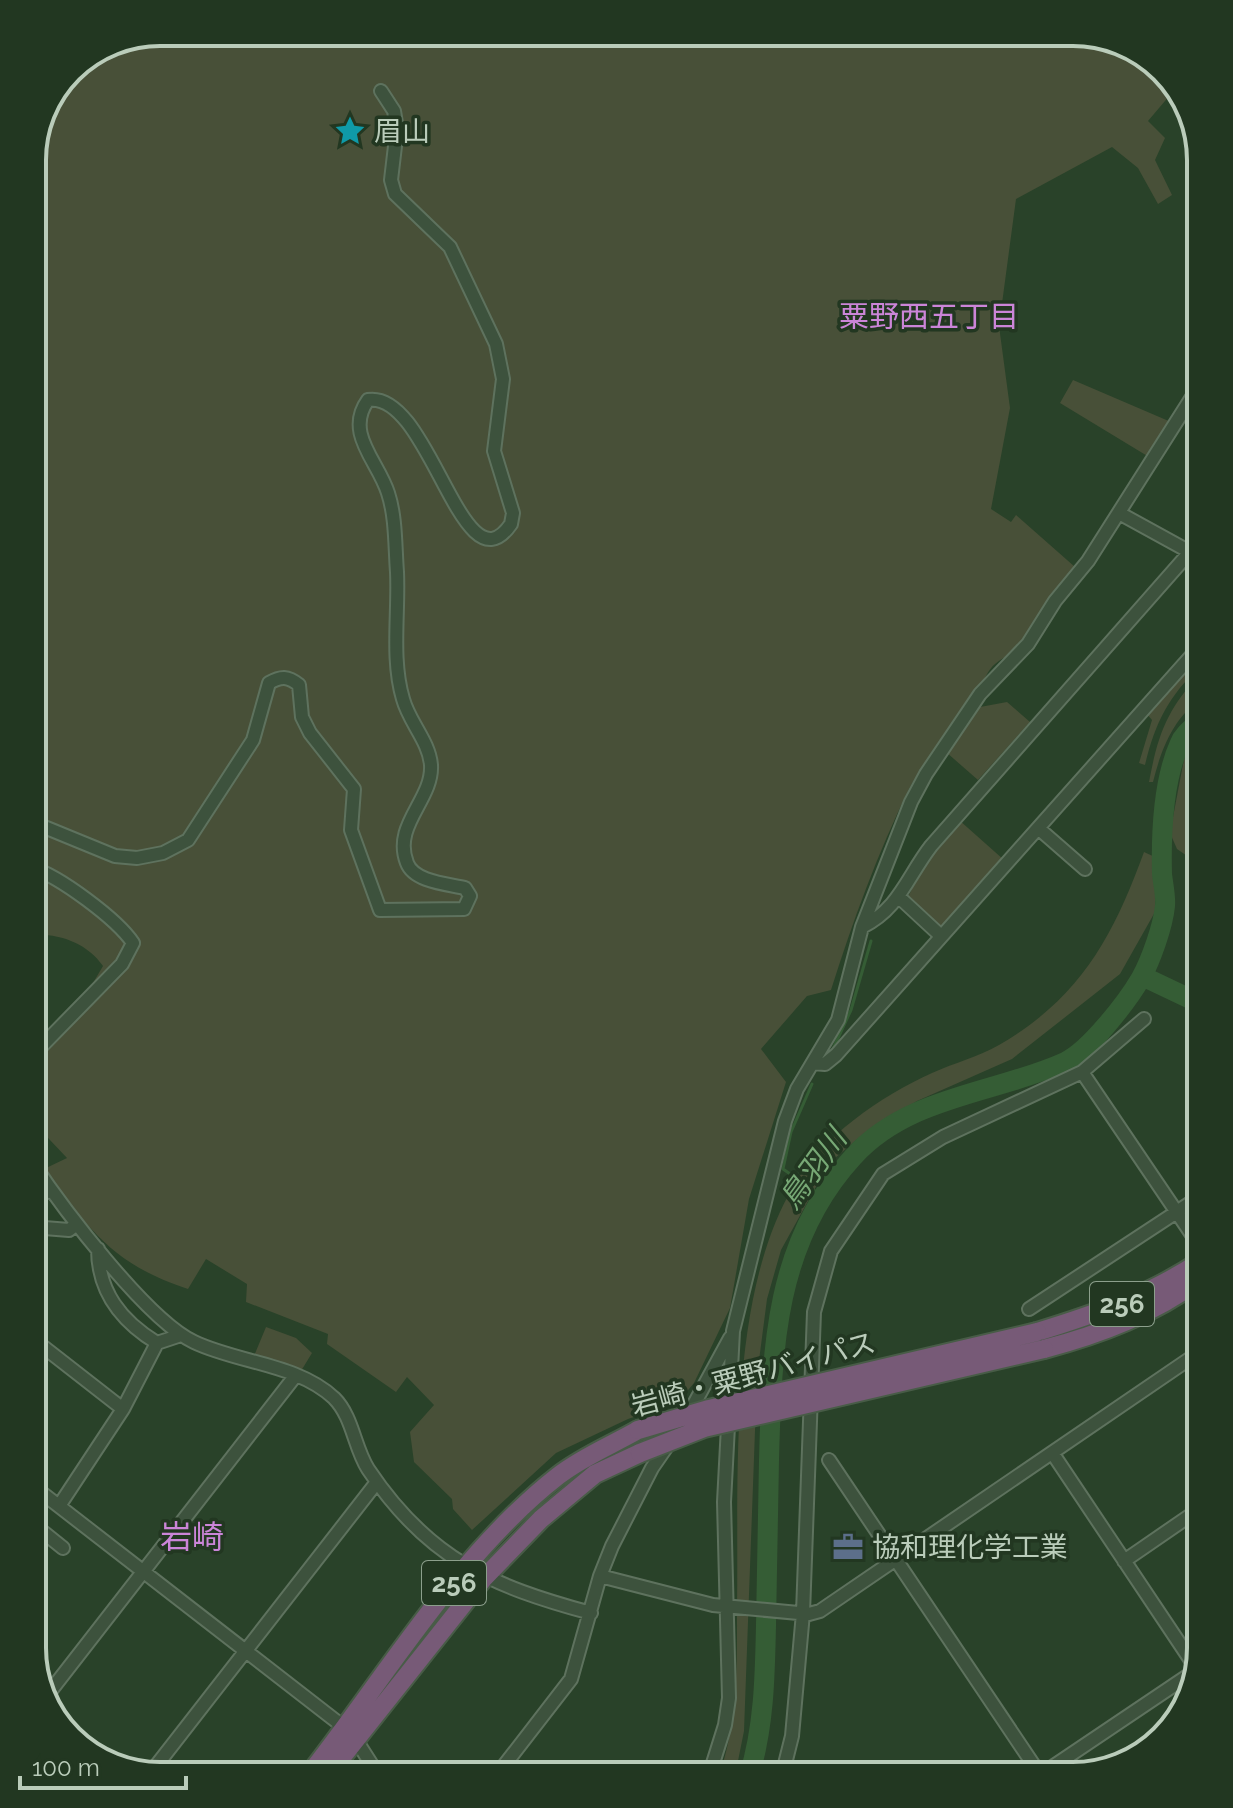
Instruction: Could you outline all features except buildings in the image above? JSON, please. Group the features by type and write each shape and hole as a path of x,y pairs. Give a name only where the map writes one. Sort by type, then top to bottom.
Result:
{"highway":[{"name":"岩崎・粟野バイパス","path":"322,1762 351,1734 484,1578 541,1519 595,1474 704,1428 1040,1340 1162,1287 1187,1270"},
{"name":"岩崎・粟野バイパス","path":"335,1762 351,1734 466,1568 529,1501 561,1474 638,1430 709,1409 1125,1323 1169,1302 1187,1289"}],"street":[{"path":"46,828 115,856 137,858 163,853 188,840 253,740 269,683 279,677 292,679 299,685 302,717 310,733 354,789 351,830 380,910 464,909 469,903 470,896 465,888 420,877 407,865 404,846 406,826 429,783 431,766 427,750 403,701 398,680 398,589 389,496 358,427 360,411 368,400 380,398 393,404 435,466 472,532 483,539 496,538 511,524 513,513 494,451 503,379 496,344 450,247 409,212 395,194 391,180 397,129 394,111 381,91"},
{"path":"713,1762 725,1725 729,1698 724,1502 733,1331 785,1121 797,1089 838,1020 862,927 911,802 942,746 980,694 1028,644 1119,513 1187,405"},
{"path":"1119,513 1187,550"},
{"path":"862,927 879,919 900,898 931,846 1187,565"},
{"path":"813,1063 825,1064 836,1055 1187,661"},
{"path":"1038,828 1085,869"},
{"path":"46,873 127,933 133,943 122,964 46,1042"},
{"path":"900,898 941,936"},
{"path":"786,1762 792,1736 801,1613 807,1472 813,1418 810,1375 814,1312 831,1251 883,1174 943,1137 1082,1072 1144,1019"},
{"path":"1082,1072 1187,1227"},
{"path":"46,1183 98,1249 181,1335 247,1362 296,1375 323,1389 344,1411 363,1461 377,1482 406,1516 466,1568 520,1594 591,1613"},
{"path":"46,1192 52,1192"},
{"path":"1029,1309 1187,1205"},
{"path":"46,1228 69,1230 77,1224"},
{"path":"98,1249 98,1268 107,1294 119,1314 157,1343"},
{"path":"507,1762 571,1679 600,1576 652,1468 693,1409 733,1331"},
{"path":"59,1506 123,1409 157,1343 181,1335"},
{"path":"46,1349 123,1409"},
{"path":"600,1576 729,1608 801,1613 820,1611 1187,1361"},
{"path":"53,1687 296,1375"},
{"path":"1053,1454 1186,1657"},
{"path":"829,1460 1031,1762"},
{"path":"159,1762 377,1482"},
{"path":"46,1496 351,1734 370,1762"},
{"path":"1124,1561 1187,1518"},
{"path":"46,1534 63,1548"},
{"path":"1060,1762 1182,1679"}],"green space":[{"path":"160,46 1080,46 1110,52 1136,65 1154,79 1168,98 1148,121 1165,138 1155,160 1172,195 1158,204 1138,168 1112,147 1016,199 999,326 1010,408 991,509 1011,522 1016,515 1075,567 1011,655 990,669 965,716 909,789 866,888 831,990 807,996 761,1049 786,1082 749,1199 730,1308 694,1383 678,1402 628,1419 556,1453 472,1530 453,1509 452,1499 414,1462 410,1432 434,1405 407,1377 396,1392 327,1344 328,1334 246,1302 247,1284 206,1259 188,1289 140,1268 121,1256 90,1227 46,1172 46,1168 67,1158 46,1136 46,1050 70,1022 103,966 81,946 46,936 46,153 55,116 65,97 79,79 97,65 138,48"},
{"path":"1073,380 1171,422 1149,457 1060,403"},
{"path":"1187,667 1187,680 1159,723 1145,765 1139,763 1152,720 1146,713"},
{"path":"1187,690 1187,711 1164,747 1153,782 1149,782 1156,750 1180,698"},
{"path":"1007,702 1030,722 978,780 946,752 980,707"},
{"path":"1187,752 1187,856 1177,849 1170,833"},
{"path":"959,820 1004,860 937,933 904,905 927,859"},
{"path":"1144,852 1157,858 1155,912 1120,974 1012,1059 917,1101 860,1137 829,1163 781,1250 767,1299 757,1376 744,1731 738,1762 723,1762 735,1693 741,1392 757,1282 772,1232 805,1169 819,1151 854,1120 913,1082 999,1045 1051,1007 1090,963 1106,938"},
{"path":"266,1327 296,1338 312,1353 301,1371 254,1356"}],"waterway":[{"name":"鳥羽川","path":"752,1762 761,1721 764,1683 770,1419 776,1339 792,1262 807,1225 827,1190 853,1157 875,1137 899,1121 926,1109 1065,1062 1085,1048 1117,1012 1149,962 1164,914 1162,858 1167,790 1174,758 1187,733"},
{"path":"833,1049 851,1010 871,941"},
{"path":"1142,976 1187,997"},
{"path":"812,1084 791,1132 783,1169 822,1196"}],"place":[{"name":"眉山","path":"350,131"},
{"name":"協和理化学工業","path":"848,1547"}],"district":[{"name":"粟野西五丁目","path":"929,317"},
{"name":"岩崎","path":"192,1537"}]}
